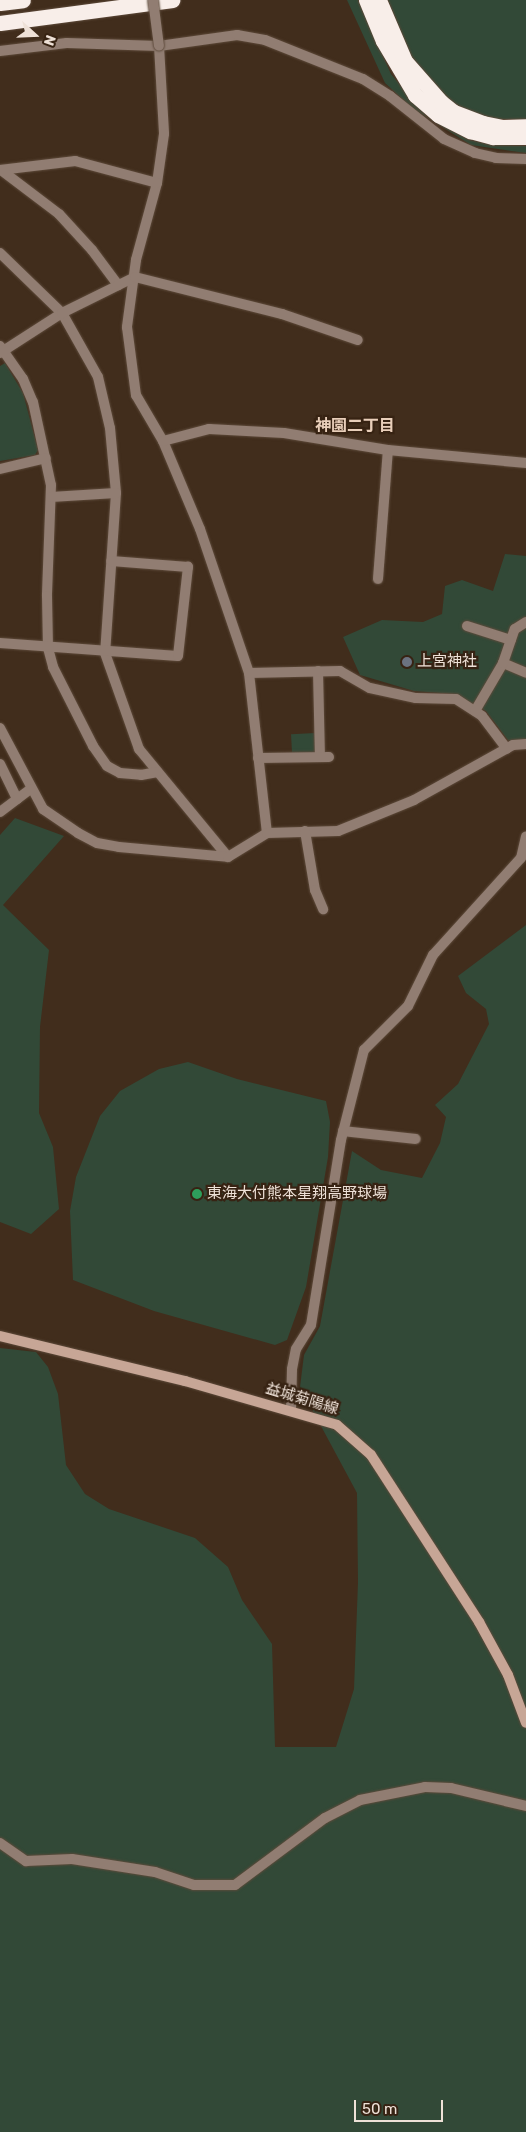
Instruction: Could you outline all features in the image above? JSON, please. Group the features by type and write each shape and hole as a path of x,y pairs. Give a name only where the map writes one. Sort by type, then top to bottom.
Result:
{"highway":[{"path":"0,3 23,0"},
{"path":"0,23 172,0"},
{"path":"374,4 405,61 440,102 454,112 483,123 502,127 526,126"},
{"path":"374,4 406,83 438,115 470,131 493,137 526,137"}],"main road":[{"name":"益城菊陽線","path":"0,1336 291,1410 337,1425 370,1455 479,1622 508,1675 526,1723"}],"street":[{"path":"153,0 159,46 164,134 157,183 142,235 127,327 136,395 163,441 200,529 250,673 258,758 268,833"},
{"path":"0,51 67,43 159,46 237,35 265,40 363,79 390,96 444,139 475,153 496,158 526,159"},
{"path":"1,170 75,161 157,183"},
{"path":"1,170 59,214 92,250 118,285"},
{"path":"0,253 62,313 98,377 110,428 116,493 105,653 139,749 228,857"},
{"path":"158,772 141,775 120,773 107,766 88,737 53,667 48,648 51,497 46,458 33,402 1,350 62,313 135,277 282,314 358,340"},
{"path":"163,441 209,429 284,433 388,450 526,463"},
{"path":"378,579 388,450"},
{"path":"0,468 46,458"},
{"path":"51,497 116,493"},
{"path":"0,643 105,653 178,656 188,567 112,561"},
{"path":"475,711 504,663 515,628 526,622"},
{"path":"467,626 511,640"},
{"path":"504,663 526,673"},
{"path":"258,758 324,757 318,671"},
{"path":"250,673 340,671 370,688 416,698 456,699 482,716 507,748"},
{"path":"0,728 30,789 43,809 97,844 228,857 268,833 338,831 414,800 507,748 526,744"},
{"path":"0,764 17,799"},
{"path":"0,812 30,789"},
{"path":"305,831 315,890 323,909"},
{"path":"291,1410 292,1369 296,1350 311,1325 342,1131 364,1050 408,1006 433,955 520,858 526,838"},
{"path":"342,1131 416,1139"},
{"path":"0,1843 26,1861 72,1859 155,1872 194,1885 236,1885 325,1818 360,1800 425,1787 451,1788 526,1806"}],"green space":[{"path":"347,0 358,0 391,74 427,117 469,140 492,145 526,146 526,153 471,145 412,108 385,83"},
{"path":"388,0 526,0 526,119 491,119 468,112 445,97 411,56"},
{"path":"5,363 23,393 38,450 35,455 0,461 0,366"},
{"path":"505,554 526,556 526,746 508,740 486,711 455,694 414,691 360,675 343,637 382,620 423,622 442,614 445,586 462,580 493,591"},
{"path":"315,733 316,754 292,755 291,734"},
{"path":"15,818 64,836 3,905 49,950 40,1027 39,1113 53,1147 59,1209 31,1234 0,1222 0,835"},
{"path":"526,925 526,2132 0,2132 0,1348 36,1352 48,1367 58,1394 66,1465 85,1494 109,1509 195,1538 228,1567 242,1600 272,1644 275,1747 336,1747 354,1689 358,1582 357,1493 300,1387 304,1355 320,1326 352,1151 381,1170 422,1178 440,1143 446,1117 435,1105 458,1084 489,1024 486,1009 466,993 458,976"},
{"name":"東海大付熊本星翔高野球場","path":"188,1062 237,1079 326,1101 330,1122 328,1157 306,1287 287,1340 275,1345 154,1311 73,1280 70,1211 76,1177 100,1116 120,1091 159,1069"}],"place":[{"name":"上宮神社","path":"407,662"},
{"name":"東海大付熊本星翔高野球場","path":"197,1194"}],"district":[{"name":"神園二丁目","path":"355,426"}]}
